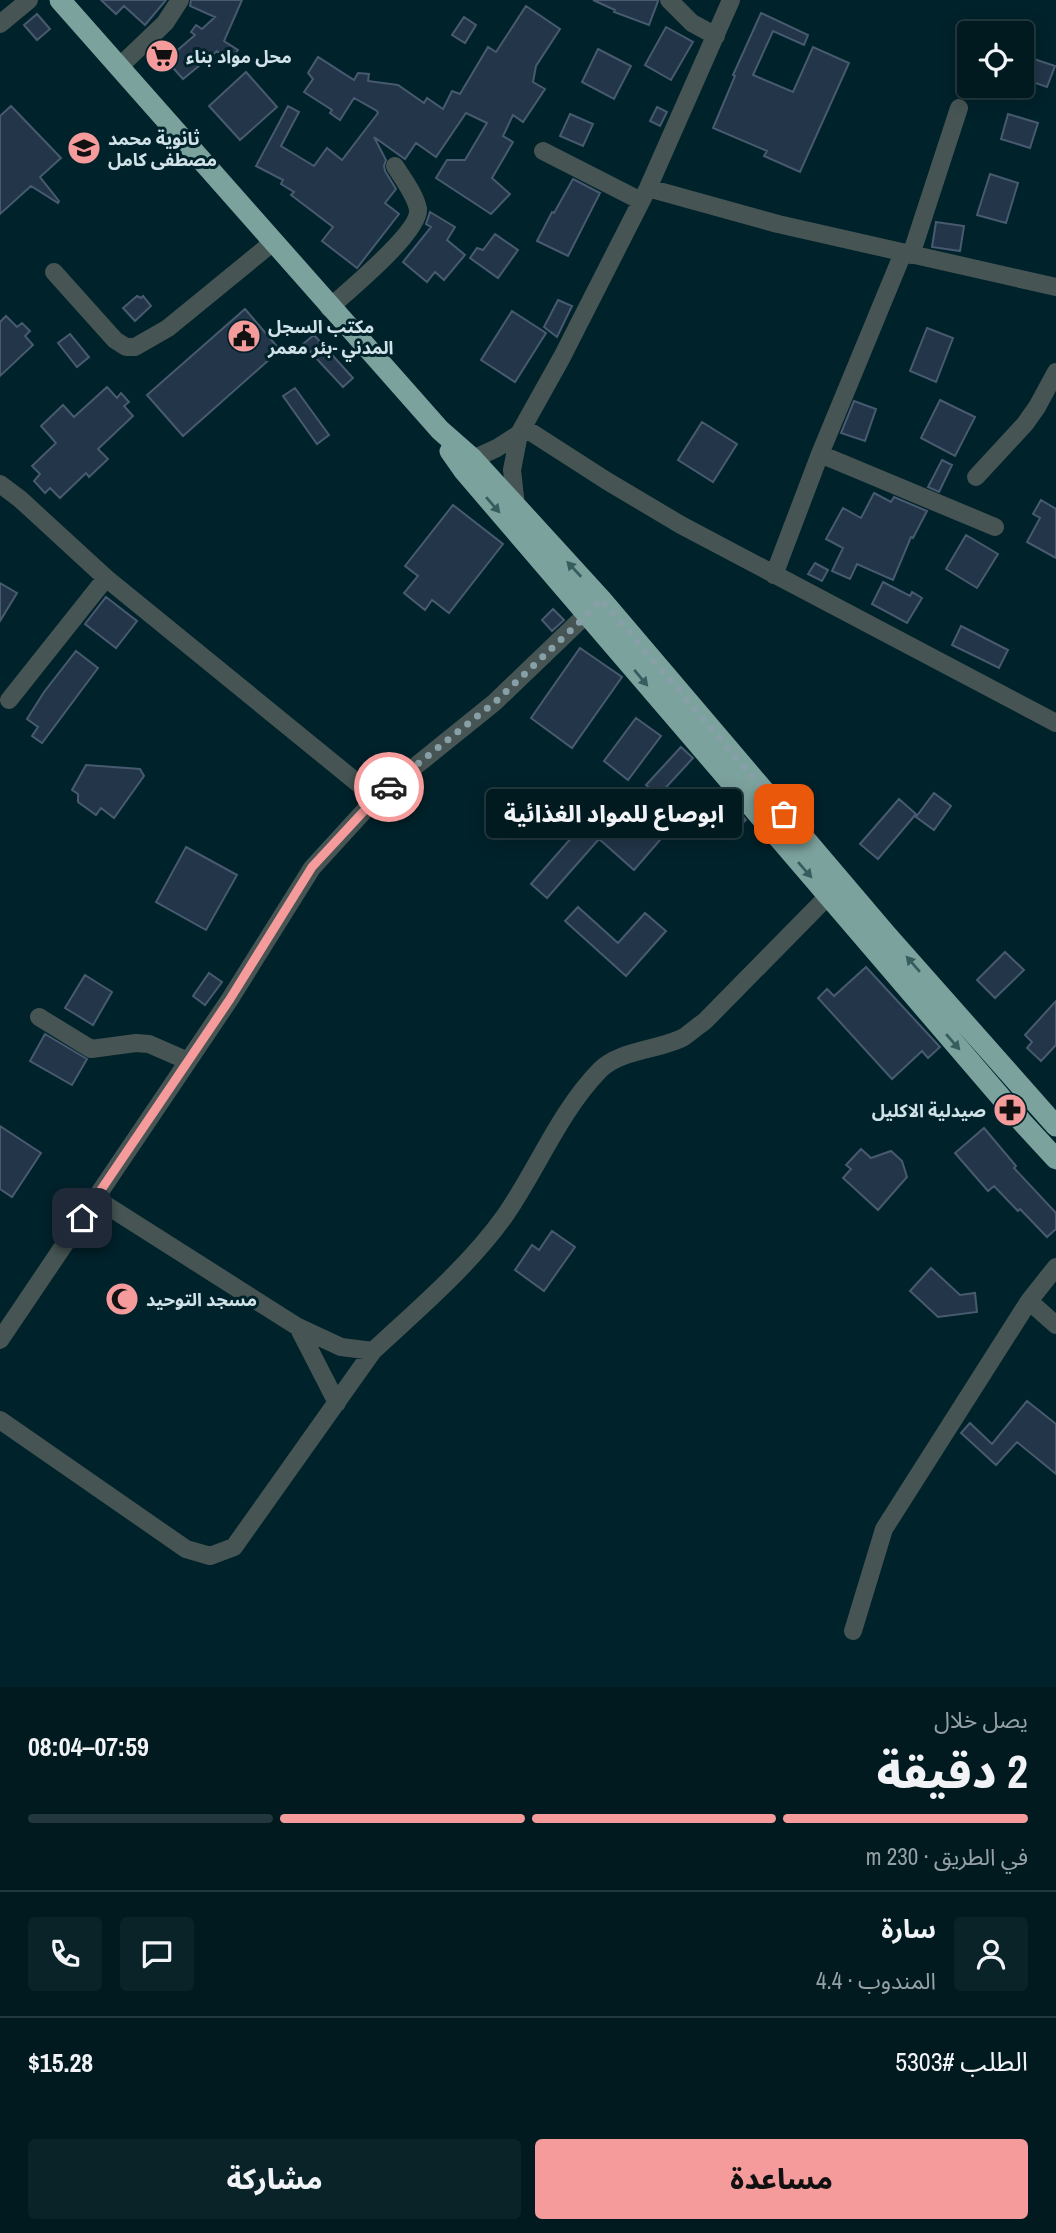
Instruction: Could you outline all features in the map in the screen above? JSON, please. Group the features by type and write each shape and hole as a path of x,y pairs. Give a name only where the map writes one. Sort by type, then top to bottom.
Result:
{"highway":[{"path":"60,0 329,308 439,430 472,459 516,506 594,607 709,741 886,934 1056,1126"},
{"path":"439,430 464,471 594,607"},
{"path":"709,741 828,896 1056,1159"}],"street":[{"path":"0,24 29,0"},
{"path":"118,68 165,23 180,0"},
{"path":"668,0 692,23 716,36"},
{"path":"516,506 512,470 521,431 645,195 731,0"},
{"path":"774,575 820,454 907,254 959,108"},
{"path":"543,151 645,195 1056,287"},
{"path":"329,308 385,258 416,221 418,210 409,187 395,166"},
{"path":"54,272 116,340 126,346 135,347 168,328 272,243"},
{"path":"976,477 1025,424 1056,372"},
{"path":"472,459 496,449 521,431"},
{"path":"521,431 774,575 1056,723"},
{"path":"820,454 995,527"},
{"path":"0,484 106,578 376,798"},
{"path":"9,700 106,578"},
{"path":"0,1340 230,999 312,867 376,798 495,702 594,607"},
{"path":"0,1420 186,1549 209,1556 233,1547 373,1351 439,1290 491,1234 573,1104 600,1069 614,1059 683,1037 705,1021 828,896"},
{"path":"39,1017 91,1049 136,1043 149,1044 188,1061"},
{"path":"95,1198 298,1326 341,1347 373,1351"},
{"path":"853,1631 884,1529 1030,1301 1056,1267"},
{"path":"1030,1301 1056,1325"},
{"path":"298,1326 337,1403"}],"building":[{"path":"101,0 166,0 145,25 124,6 116,14"},
{"path":"191,0 242,0 224,41 238,50 230,60 217,51 183,79 166,60 195,35 191,32 196,25 202,29 215,17 190,6"},
{"path":"593,0 658,1 649,25 614,12 615,10"},
{"path":"526,6 560,29 536,66 533,82 545,89 523,122 513,115 503,136 513,142 492,178 510,194 491,214 436,178 447,160 465,160 487,123 466,113 436,157 416,143 405,159 374,137 386,160 385,171 396,189 385,203 399,214 357,268 322,241 333,227 291,195 294,192 281,184 283,180 256,166 288,106 299,112 281,146 314,166 327,148 342,160 378,113 354,98 340,120 330,113 332,110 304,92 313,79 308,73 318,57 354,80 358,73 369,74 368,81 398,85 424,103 427,98 443,109 452,91 460,94 488,47 496,52"},
{"path":"761,13 808,35 804,45 773,31 753,75 793,92 813,47 849,63 800,172 764,156 767,151 713,128"},
{"path":"37,14 50,29 37,40 24,25"},
{"path":"464,17 476,25 465,43 452,35"},
{"path":"666,27 693,42 671,80 645,65"},
{"path":"598,49 631,66 614,99 582,82"},
{"path":"1034,59 1055,66 1047,87 1034,82"},
{"path":"246,72 277,107 240,140 209,106"},
{"path":"11,106 61,158 40,177 59,201 58,203 31,186 0,214 0,116"},
{"path":"657,107 667,112 660,126 650,121"},
{"path":"570,114 593,124 583,146 560,136"},
{"path":"1008,114 1038,123 1030,148 1001,139"},
{"path":"990,174 1018,183 1006,223 977,215"},
{"path":"573,179 600,193 568,256 537,241"},
{"path":"430,212 455,227 447,240 465,255 444,280 435,272 427,282 403,262 431,227 426,224"},
{"path":"936,222 964,226 960,251 932,247"},
{"path":"495,234 518,250 498,278 470,258 477,248 483,250"},
{"path":"137,296 143,296 151,306 135,321 123,308"},
{"path":"558,300 572,306 557,337 544,327"},
{"path":"245,309 280,350 183,436 147,395"},
{"path":"512,311 546,333 515,382 481,360"},
{"path":"6,316 17,327 22,323 30,331 25,336 33,345 0,376 0,322"},
{"path":"927,328 953,338 936,382 910,371"},
{"path":"70,334 89,357 77,367 58,343"},
{"path":"314,335 353,378 343,387 303,344"},
{"path":"107,387 117,398 121,393 129,402 124,406 133,416 98,449 108,459 89,477 86,473 60,498 50,488 45,493 34,481 40,474 32,466 56,443 41,426 63,405 74,417"},
{"path":"295,388 329,435 317,444 283,396"},
{"path":"940,400 975,417 955,456 921,438"},
{"path":"854,401 876,409 865,441 841,433"},
{"path":"702,422 737,444 713,482 678,460"},
{"path":"942,460 952,465 939,492 928,487"},
{"path":"874,493 891,502 894,497 927,511 913,538 911,537 893,580 857,564 850,579 832,571 843,548 826,539 843,508 861,518"},
{"path":"1041,500 1056,509 1056,558 1027,542 1040,518 1033,514"},
{"path":"453,505 503,544 449,613 432,600 425,610 404,593 418,576 405,566"},
{"path":"966,535 998,554 977,588 946,569"},
{"path":"815,563 828,570 822,581 808,574"},
{"path":"883,582 910,596 912,592 922,598 907,623 872,604"},
{"path":"0,583 17,593 0,621"},
{"path":"106,597 137,621 116,648 85,624"},
{"path":"553,609 564,620 552,631 542,620"},
{"path":"961,626 1008,650 999,668 952,645"},
{"path":"580,648 622,677 572,748 531,718"},
{"path":"76,651 98,668 42,743 32,736 38,727 27,719"},
{"path":"636,718 661,736 628,780 604,761"},
{"path":"681,747 693,758 658,796 646,785"},
{"path":"86,765 140,769 144,776 114,818 101,808 96,815 78,802 78,794 72,790"},
{"path":"934,793 951,806 934,830 916,817"},
{"path":"607,797 616,805 620,803 625,807 630,802 666,833 634,870 599,839 547,898 531,884"},
{"path":"899,799 916,814 878,859 860,844"},
{"path":"735,807 746,820 734,831 723,819"},
{"path":"186,847 237,875 206,930 156,902"},
{"path":"578,907 618,943 645,913 666,931 626,976 565,921"},
{"path":"1005,952 1024,970 995,998 977,980"},
{"path":"866,967 940,1047 928,1058 922,1051 892,1079 818,998 827,989 834,996"},
{"path":"209,973 222,982 205,1005 193,996"},
{"path":"85,975 112,992 93,1025 65,1008"},
{"path":"1056,1001 1056,1045 1041,1061 1027,1048 1032,1042 1025,1035"},
{"path":"45,1034 87,1059 72,1085 30,1061"},
{"path":"0,1126 41,1153 12,1197 0,1189"},
{"path":"984,1128 1016,1166 1014,1168 1056,1213 1056,1229 1047,1237 994,1186 988,1191 955,1153"},
{"path":"861,1149 871,1158 891,1151 902,1161 907,1177 878,1210 843,1178 851,1169 846,1165"},
{"path":"552,1231 575,1247 544,1291 515,1270 532,1245 539,1250"},
{"path":"931,1268 960,1295 975,1293 977,1312 938,1317 910,1291"},
{"path":"1027,1401 1056,1424 1056,1474 1017,1442 996,1465 961,1433 970,1423 992,1444"}],"way so far":[{"path":"389,787 495,702 601,599 784,814"}],"place":[{"name":"محل مواد بناء","path":"162,56"},
{"name":"ثانوية محمد مصطفى كامل","path":"84,148"},
{"name":"مكتب السجل المدني -بئر معمر","path":"244,336"},
{"name":"ابوصاع للمواد الغذائية","path":"784,814"},
{"name":"صيدلية الاكليل","path":"1010,1110"},
{"name":"مسجد التوحيد","path":"122,1299"}],"route":[{"path":"82,1218 230,999 312,867 389,787"}]}
